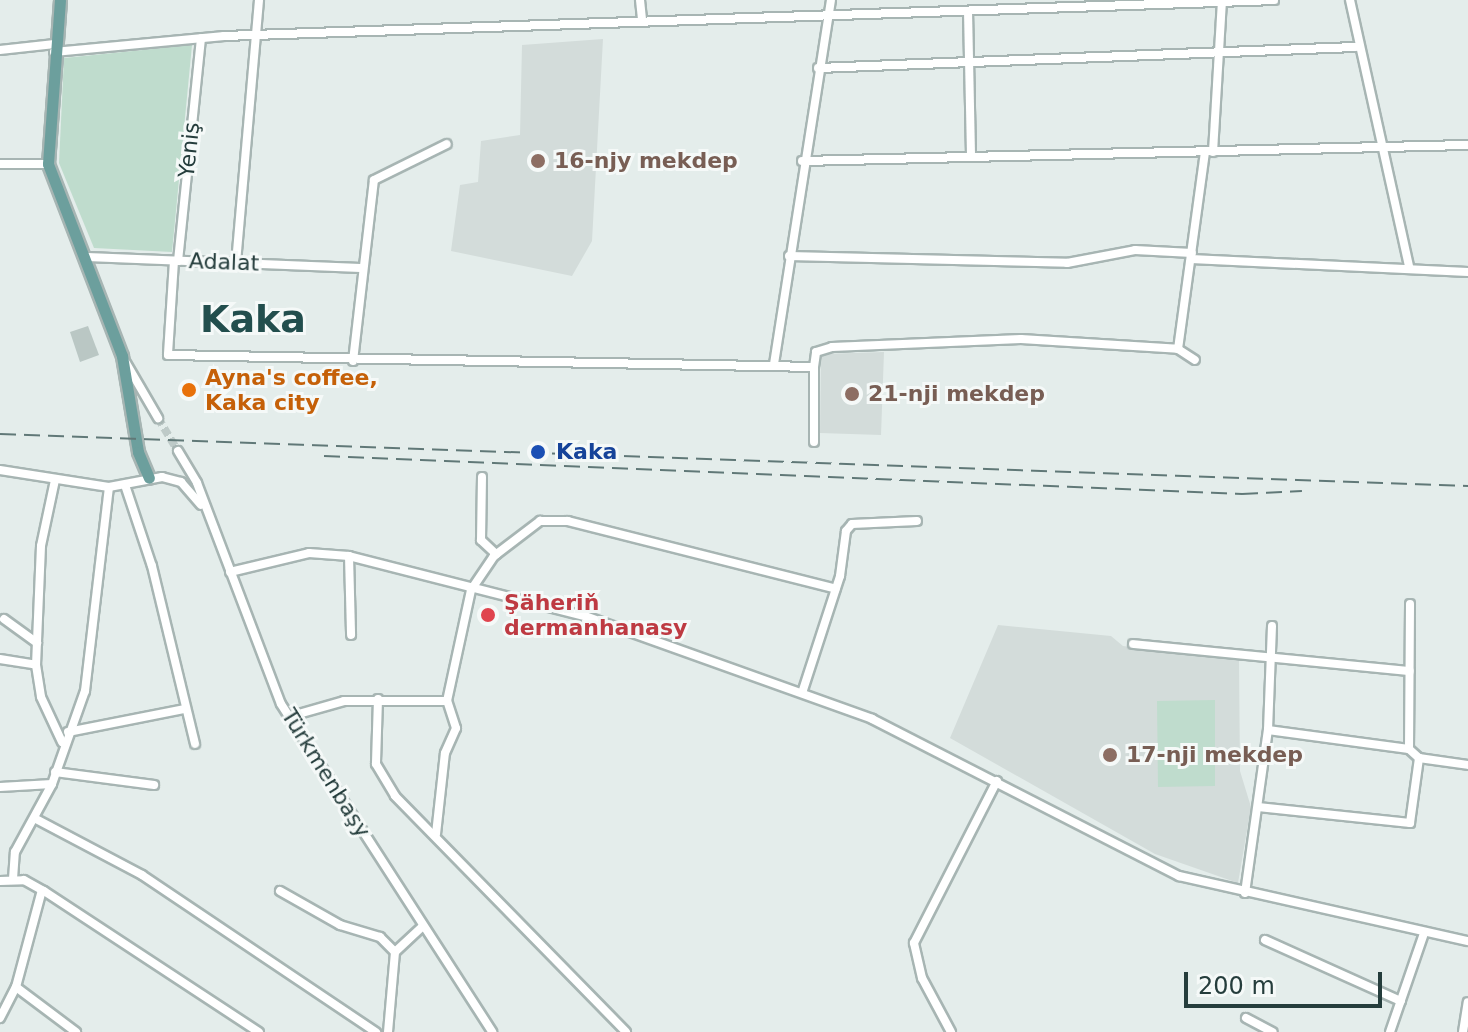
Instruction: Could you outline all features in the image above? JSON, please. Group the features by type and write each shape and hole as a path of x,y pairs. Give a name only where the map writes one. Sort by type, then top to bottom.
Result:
{"main road":[{"path":"60,0 54,48 48,164 122,356 138,452 149,478"}],"street":[{"path":"236,263 259,0"},
{"path":"640,0 642,20"},
{"path":"774,364 802,161 831,0"},
{"path":"0,50 256,35 1274,0"},
{"path":"1350,0 1356,47 1385,149 1409,267"},
{"path":"1178,349 1209,152 1221,54 1222,2"},
{"path":"968,11 971,157"},
{"name":"Yeniş","path":"201,38 168,355 353,361"},
{"path":"818,68 1356,47"},
{"path":"447,144 374,180 353,361 774,364 814,367"},
{"path":"802,161 1468,145"},
{"path":"0,164 48,164"},
{"path":"789,256 1067,263 1135,250 1468,272"},
{"name":"Adalat","path":"85,257 363,268"},
{"path":"814,442 816,352 853,346 1065,339 1088,347 1178,349 1195,360"},
{"path":"122,356 158,418"},
{"name":"Türkmenbaşy","path":"178,451 288,717 492,1032"},
{"path":"0,470 109,487 149,478 181,482 207,515"},
{"path":"482,477 481,540 496,554"},
{"path":"55,480 41,546 36,665 41,697 62,742"},
{"path":"125,485 152,566 184,709 195,744"},
{"path":"13,879 15,852 36,819 52,784 62,742 85,691 109,487"},
{"path":"436,834 445,753 456,728 447,701 471,590 496,554 540,521 568,521 836,589"},
{"path":"803,690 836,589 852,524 917,521"},
{"path":"230,572 309,553 349,556 471,590 585,616 803,690 997,781 1179,876 1468,941"},
{"path":"349,556 351,635"},
{"path":"1409,749 1410,604"},
{"path":"4,619 37,643"},
{"path":"1245,893 1268,730 1272,626"},
{"path":"1133,644 1270,654 1410,671"},
{"path":"0,659 36,665"},
{"path":"288,717 378,699 447,701"},
{"path":"378,699 376,764 395,796 436,834 626,1032"},
{"path":"68,732 184,709"},
{"path":"1268,730 1409,749 1419,758 1468,765"},
{"path":"1258,807 1410,823 1419,758"},
{"path":"55,772 154,785"},
{"path":"951,1032 922,978 914,943 997,781"},
{"path":"0,787 52,784"},
{"path":"36,819 142,875 376,1032"},
{"path":"0,881 13,879 42,890 259,1032"},
{"path":"0,1018 16,987 42,890"},
{"path":"280,891 340,925 380,937 395,952"},
{"path":"388,1032 395,952 423,926"},
{"path":"1390,1032 1424,933"},
{"path":"1265,940 1401,1001"},
{"path":"16,987 76,1032"},
{"path":"1463,1032 1468,1002"},
{"path":"1246,1018 1272,1032"}],"shaded area":[{"name":"16-njy mekdep","path":"603,39 592,241 572,276 451,251 460,185 478,182 481,141 520,135 522,45"},
{"name":"21-nji mekdep","path":"884,352 881,435 820,433 821,354"},
{"name":"17-nji mekdep","path":"998,625 1111,636 1123,646 1239,660 1240,771 1251,807 1238,883 1155,854 950,738"}],"green space":[{"path":"192,45 172,252 94,248 59,163 64,58"},
{"path":"1215,700 1215,786 1158,787 1157,701"}],"building":[{"path":"88,326 99,355 80,362 70,332"}],"tunnel":[{"path":"158,418 178,451"}],"railway":[{"path":"0,434 1468,486"},
{"path":"324,456 1242,494 1302,491"}],"place":[{"name":"16-njy mekdep","path":"538,161"},
{"name":"Ayna's coffee, Kaka city","path":"189,390"},
{"name":"21-nji mekdep","path":"852,394"},
{"name":"Kaka","path":"538,452"},
{"name":"Şäheriň dermanhanasy","path":"488,615"},
{"name":"17-nji mekdep","path":"1110,755"}],"district":[{"name":"Kaka","path":"253,320"}]}
